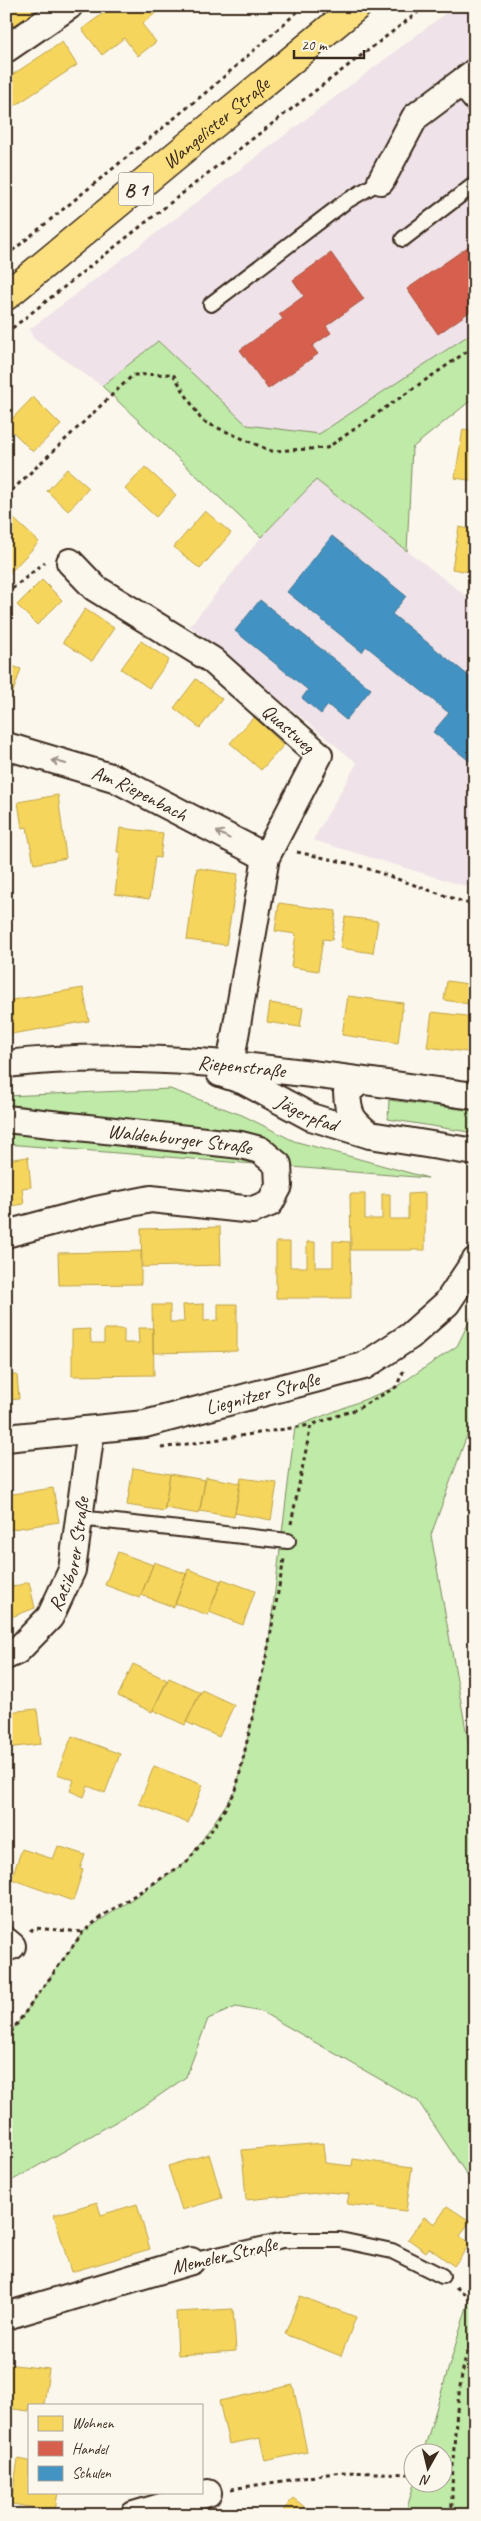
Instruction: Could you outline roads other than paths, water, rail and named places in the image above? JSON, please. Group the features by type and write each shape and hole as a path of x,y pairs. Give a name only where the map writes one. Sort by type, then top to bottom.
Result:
{"main road":[{"name":"Wangelister Straße","path":"6,296 357,6"}],"street":[{"path":"6,49 69,6"},
{"path":"381,181 415,117 465,78"},
{"name":"Quastweg","path":"70,562 95,588 212,660 319,756 269,852 230,1065"},
{"name":"Am Riepenbach","path":"6,746 114,778 269,852"},
{"name":"Riepenstraße","path":"6,1064 97,1057 230,1065 475,1096"},
{"name":"Jägerpfad","path":"191,1063 244,1081 311,1118 370,1135 475,1152"},
{"name":"Jägerpfad","path":"360,1081 347,1092 348,1110 356,1123 370,1135"},
{"name":"Waldenburger Straße","path":"6,1119 241,1145 260,1150 278,1164 279,1186 270,1203 253,1210 152,1199 96,1210 6,1234"},
{"name":"Liegnitzer Straße","path":"6,1438 91,1431 145,1424 364,1366 410,1336 447,1303 475,1261"},
{"name":"Ratiborer Straße","path":"6,1656 17,1651 50,1618 72,1570 91,1431"},
{"name":"Memeler Straße","path":"6,2316 191,2261"},
{"path":"134,2515 208,2493"}],"lane":[{"path":"465,78 475,107"},
{"path":"211,304 345,202 381,181"},
{"path":"402,239 475,184"},
{"path":"80,1518 288,1541"},
{"name":"Memeler Straße","path":"191,2261 283,2240 340,2240 392,2251 442,2276"}]}
